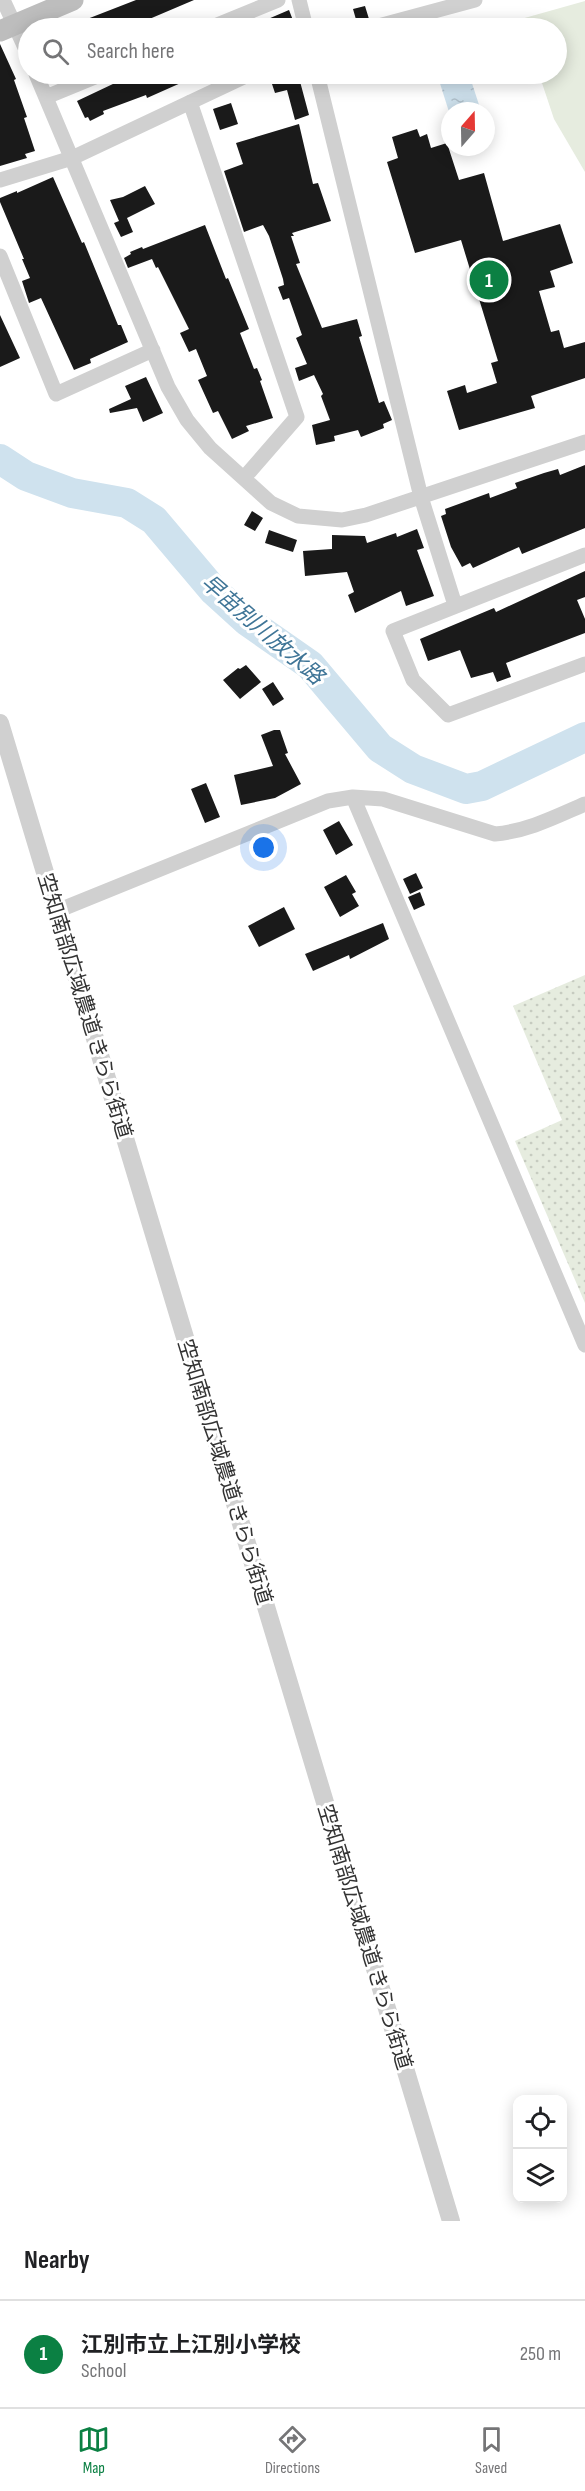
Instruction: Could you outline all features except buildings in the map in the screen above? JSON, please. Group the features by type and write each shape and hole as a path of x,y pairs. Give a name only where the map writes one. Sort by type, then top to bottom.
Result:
{"main road":[{"path":"31,18 73,0"}],"street":[{"path":"3,0 8,28 18,41"},
{"path":"234,18 278,0"},
{"path":"299,0 304,18"},
{"path":"406,18 472,0"},
{"path":"40,84 168,387 187,420 210,448 272,503 298,516 342,520 585,442"},
{"path":"46,97 78,84"},
{"path":"0,180 72,158 229,84"},
{"path":"319,84 421,496 455,605"},
{"path":"190,102 297,417 244,478"},
{"path":"0,256 56,394 153,350"},
{"path":"585,555 393,631 413,680 448,715 585,664"},
{"name":"空知南部広域農道 きらら街道","path":"0,723 451,2221"},
{"path":"57,911 328,801 353,797 383,799 495,834 512,833 531,827 585,804"},
{"path":"353,797 585,1345"}],"shaded area":[{"path":"585,1 585,172 554,119 542,84 567,84 567,18 525,18"},
{"path":"585,975 585,1303 515,1141 562,1120 513,1006"}],"water":[{"path":"440,84 472,84 478,102 446,102"}],"waterway":[{"name":"早苗別川放水路","path":"0,459 26,476 72,493 127,503 154,520 214,591 247,621 310,665 380,748 413,769 466,789 482,786 585,737"}],"place":[{"name":"江別市立上江別小学校","path":"489,280"}]}
